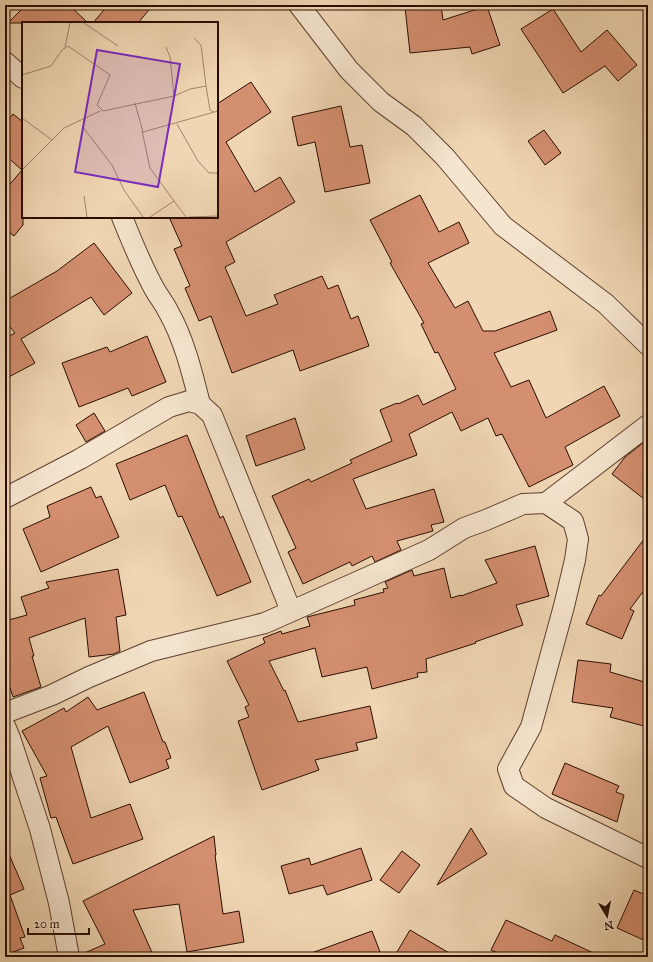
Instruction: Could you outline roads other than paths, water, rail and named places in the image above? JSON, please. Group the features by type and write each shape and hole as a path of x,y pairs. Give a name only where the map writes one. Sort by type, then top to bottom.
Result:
{"street":[{"path":"299,5 349,70 381,102 414,126 445,156 503,226 606,304 648,345"},
{"path":"5,62 22,77"},
{"path":"122,218 146,273 168,310 178,332 191,368 200,404"},
{"path":"5,498 80,459 169,407 189,401 200,404 212,415 291,611"},
{"path":"5,713 52,695 89,676 151,651 265,623 429,550 464,528 523,504 546,503 648,425"},
{"path":"546,503 573,521 578,539 575,560 564,606 531,727 508,769 514,786 546,808 648,858"},
{"path":"5,726 40,830 59,903 69,957"}]}
